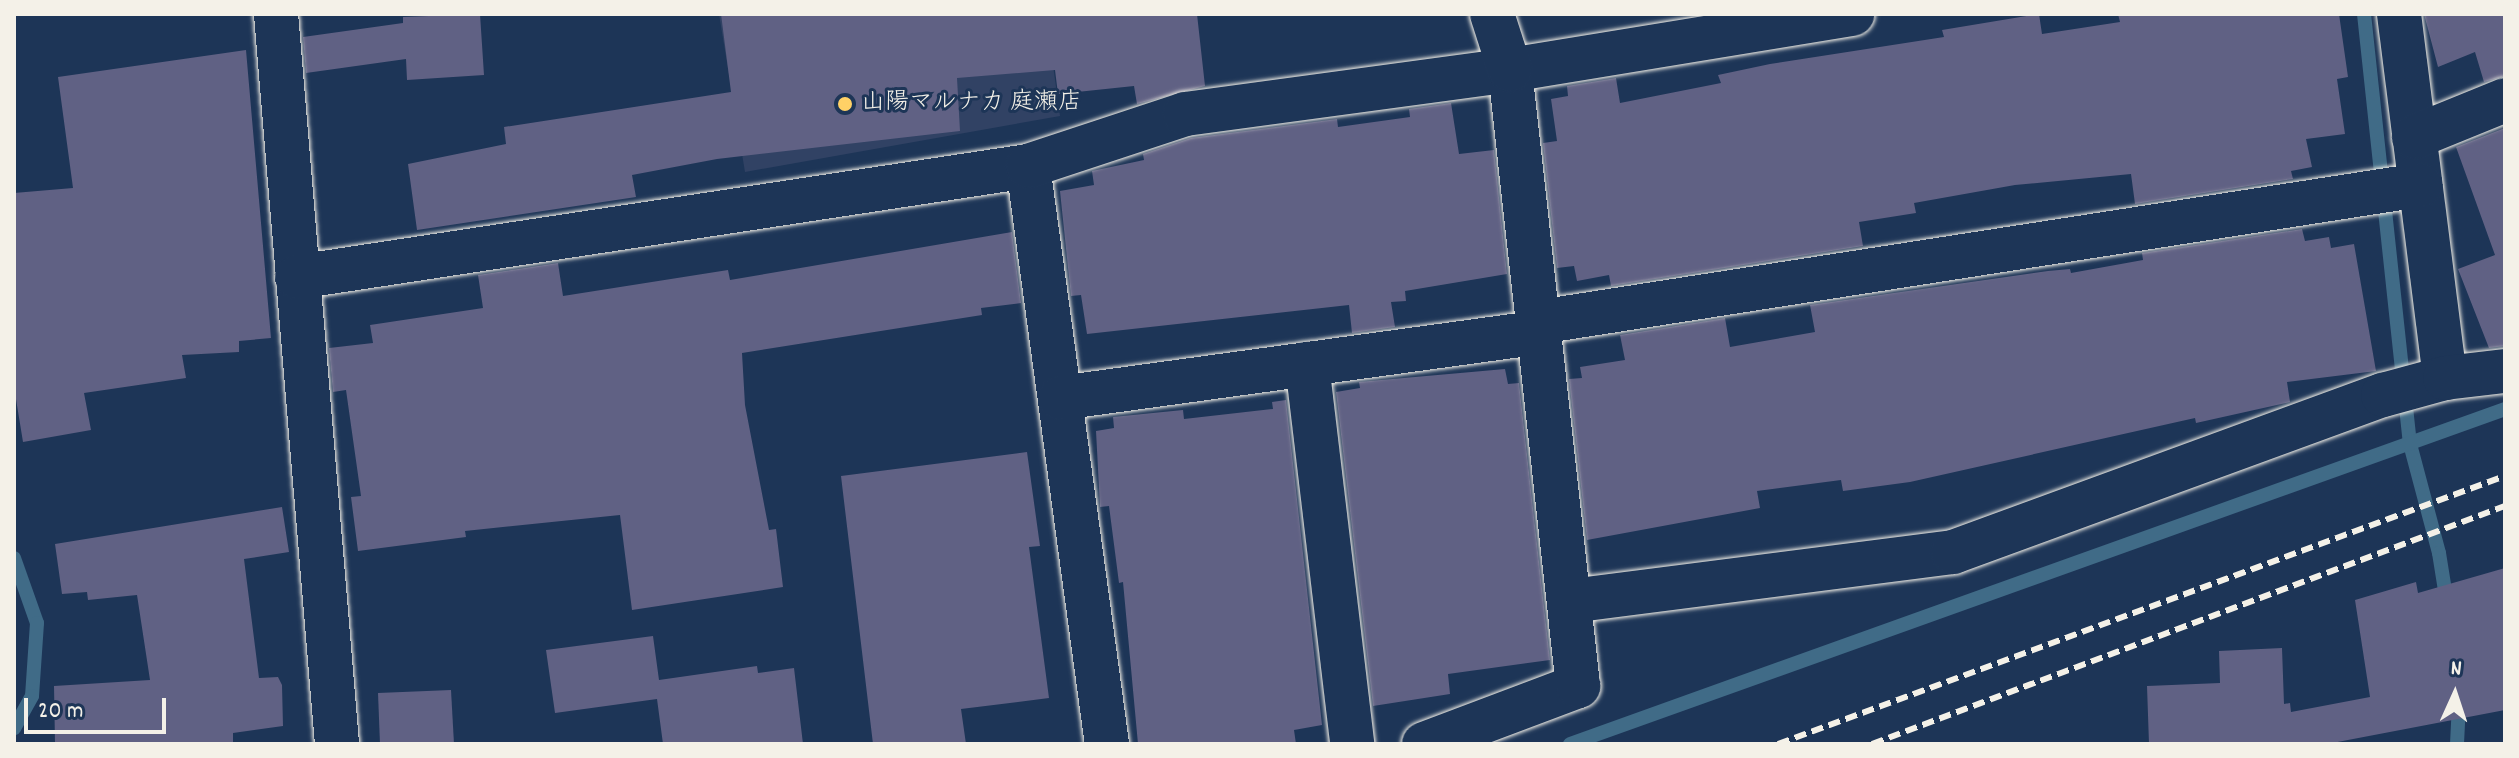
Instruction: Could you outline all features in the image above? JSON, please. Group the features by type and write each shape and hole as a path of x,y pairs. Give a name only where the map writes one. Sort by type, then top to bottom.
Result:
{"street":[{"path":"276,14 337,744"},
{"path":"1424,744 1578,686 1510,70 1492,14"},
{"path":"297,277 1028,166 1185,114 1510,70 1852,14"},
{"path":"2399,14 2414,137 2411,186 2436,381"},
{"path":"2414,137 2505,100"},
{"path":"1028,166 1107,744"},
{"path":"1060,398 1307,364 2411,186"},
{"path":"1307,364 1352,744"},
{"path":"1571,601 1953,552 2383,395 2436,381 2505,371"}],"shaded area":[{"name":"山陽マルナカ 庭瀬店","path":"719,14 1046,14 1060,116 745,172"}],"building":[{"path":"480,14 484,75 407,80 406,59 306,73 303,37 403,23 403,17"},
{"path":"721,14 1197,14 1205,86 1137,104 1134,86 1058,94 1055,70 957,78 960,131 717,159 632,175 636,197 417,230 408,164 506,144 504,127 731,92"},
{"path":"2039,14 2042,34 2120,22 2118,14 2339,14 2348,77 2337,79 2345,134 2306,139 2312,167 2291,171 2293,179 2135,204 2131,174 2015,185 1914,203 1916,213 1859,222 1863,246 1611,286 1609,275 1577,281 1574,266 1557,268 1543,143 1557,141 1551,99 1568,96 1567,86 1616,78 1620,103 1721,83 1718,75 1944,37 1942,30"},
{"path":"2424,14 2505,14 2505,76 2484,82 2475,52 2438,67"},
{"path":"246,50 271,338 239,341 239,352 182,355 186,378 84,393 91,430 23,442 14,387 14,193 73,188 58,77"},
{"path":"1451,103 1459,154 1494,150 1507,274 1405,291 1406,301 1391,302 1395,327 1352,333 1349,305 1087,334 1081,295 1071,296 1060,191 1094,185 1092,171 1144,160 1143,154 1191,138 1337,119 1338,127 1410,117 1409,109"},
{"path":"2505,128 2505,346 2489,348 2458,269 2495,255 2456,147"},
{"path":"2302,229 2305,241 2329,237 2331,248 2354,244 2376,371 2287,382 2290,402 2196,423 2195,418 1910,482 1843,491 1841,480 1757,491 1760,508 1587,540 1569,379 1582,378 1580,367 1625,360 1620,335 1725,318 1730,347 1815,332 1810,305 2048,271 2070,269 2071,273 2143,260 2142,253"},
{"path":"1012,232 1021,303 981,308 982,315 742,353 745,405 769,530 776,529 783,587 632,610 620,515 465,531 466,537 358,551 351,497 361,496 346,390 333,392 329,348 373,343 370,325 483,308 478,275 558,263 563,296 728,270 730,280"},
{"path":"1505,369 1508,384 1519,383 1550,660 1448,674 1450,694 1373,706 1336,392 1360,388 1359,382"},
{"path":"1286,400 1322,725 1294,730 1296,744 1138,744 1123,582 1119,583 1109,506 1100,507 1096,431 1114,428 1113,417 1183,410 1184,419 1273,409 1272,402"},
{"path":"1027,452 1040,546 1029,547 1049,698 961,709 966,744 873,744 841,476"},
{"path":"282,507 289,552 244,559 259,678 278,677 282,685 283,726 233,733 233,742 55,744 54,686 150,680 137,595 88,600 87,592 62,594 55,544"},
{"path":"2505,568 2505,710 2327,744 2149,744 2147,686 2220,683 2219,651 2282,648 2284,704 2290,703 2291,712 2370,697 2355,600 2416,582 2418,593"},
{"path":"653,636 659,680 757,666 758,673 794,668 803,744 663,744 657,699 555,713 546,650"},
{"path":"451,690 454,744 380,744 378,693"}],"waterway":[{"path":"2364,14 2410,444 2439,553 2447,603"},
{"path":"1570,744 2505,409"},
{"path":"14,558 37,623 32,696 14,728"},
{"path":"2457,744 2459,703"}],"railway":[{"path":"1778,744 2505,476"},
{"path":"1872,744 2505,506"}],"place":[{"name":"山陽マルナカ 庭瀬店","path":"845,104"}]}
